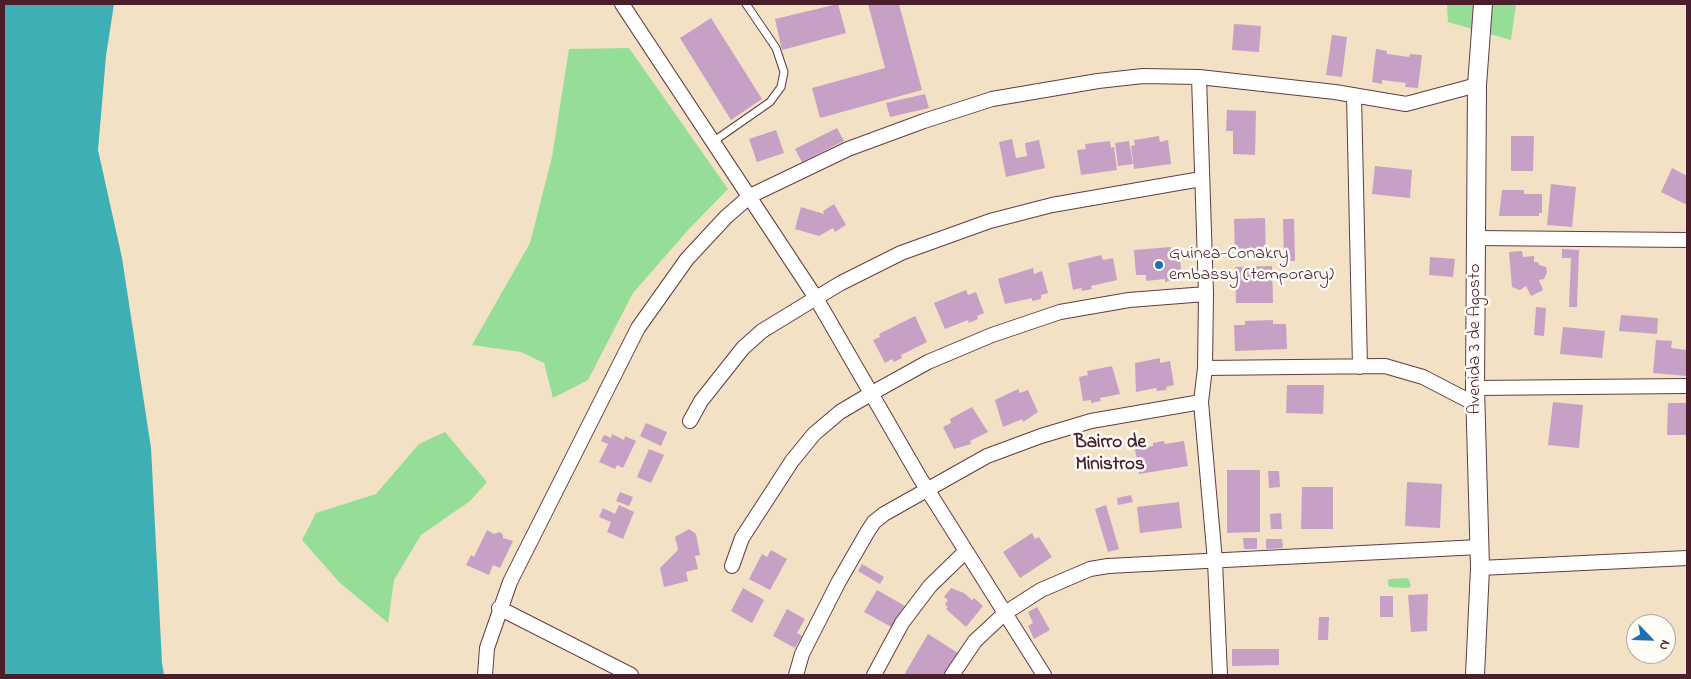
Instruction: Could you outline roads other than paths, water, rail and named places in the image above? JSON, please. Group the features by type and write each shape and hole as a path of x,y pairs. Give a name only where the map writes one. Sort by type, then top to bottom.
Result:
{"street":[{"path":"622,4 816,298 928,490 1044,675"},
{"name":"Avenida 3 de Agosto","path":"1475,675 1480,568 1475,396 1477,85 1483,4"},
{"path":"486,675 487,648 499,608 592,417 638,328 687,259 726,217 750,196 848,149 924,121 992,99 1098,81 1142,76 1199,77 1354,95 1406,104 1477,85"},
{"path":"1199,77 1206,294 1205,368 1201,402 1214,561 1220,675"},
{"path":"1354,95 1360,367"},
{"path":"690,420 697,406 744,348 762,330 841,283 900,254 990,221 1052,205 1201,179"},
{"path":"1476,238 1687,240"},
{"path":"732,566 742,538 792,462 814,434 840,412 872,393 928,362 992,335 1060,312 1129,300 1206,294"},
{"path":"1205,368 1385,366 1475,396 1687,386"},
{"path":"796,675 802,654 834,591 874,522 987,456 1041,436 1091,422 1201,402"},
{"path":"952,675 976,641 1005,612 1040,590 1090,569 1479,547"},
{"path":"874,675 902,623 924,593 966,550"},
{"path":"1480,568 1687,558"},
{"path":"499,608 631,675"}],"lane":[{"path":"714,141 770,102 781,87 784,72 776,48 746,4"}],"water":[{"path":"4,4 114,4 106,56 98,150 122,258 151,448 164,675 4,675"}],"place":[{"name":"Guinea-Conakry embassy (temporary)","path":"1159,265"}],"district":[{"name":"Bairro de Ministros","path":"1110,455"}]}
